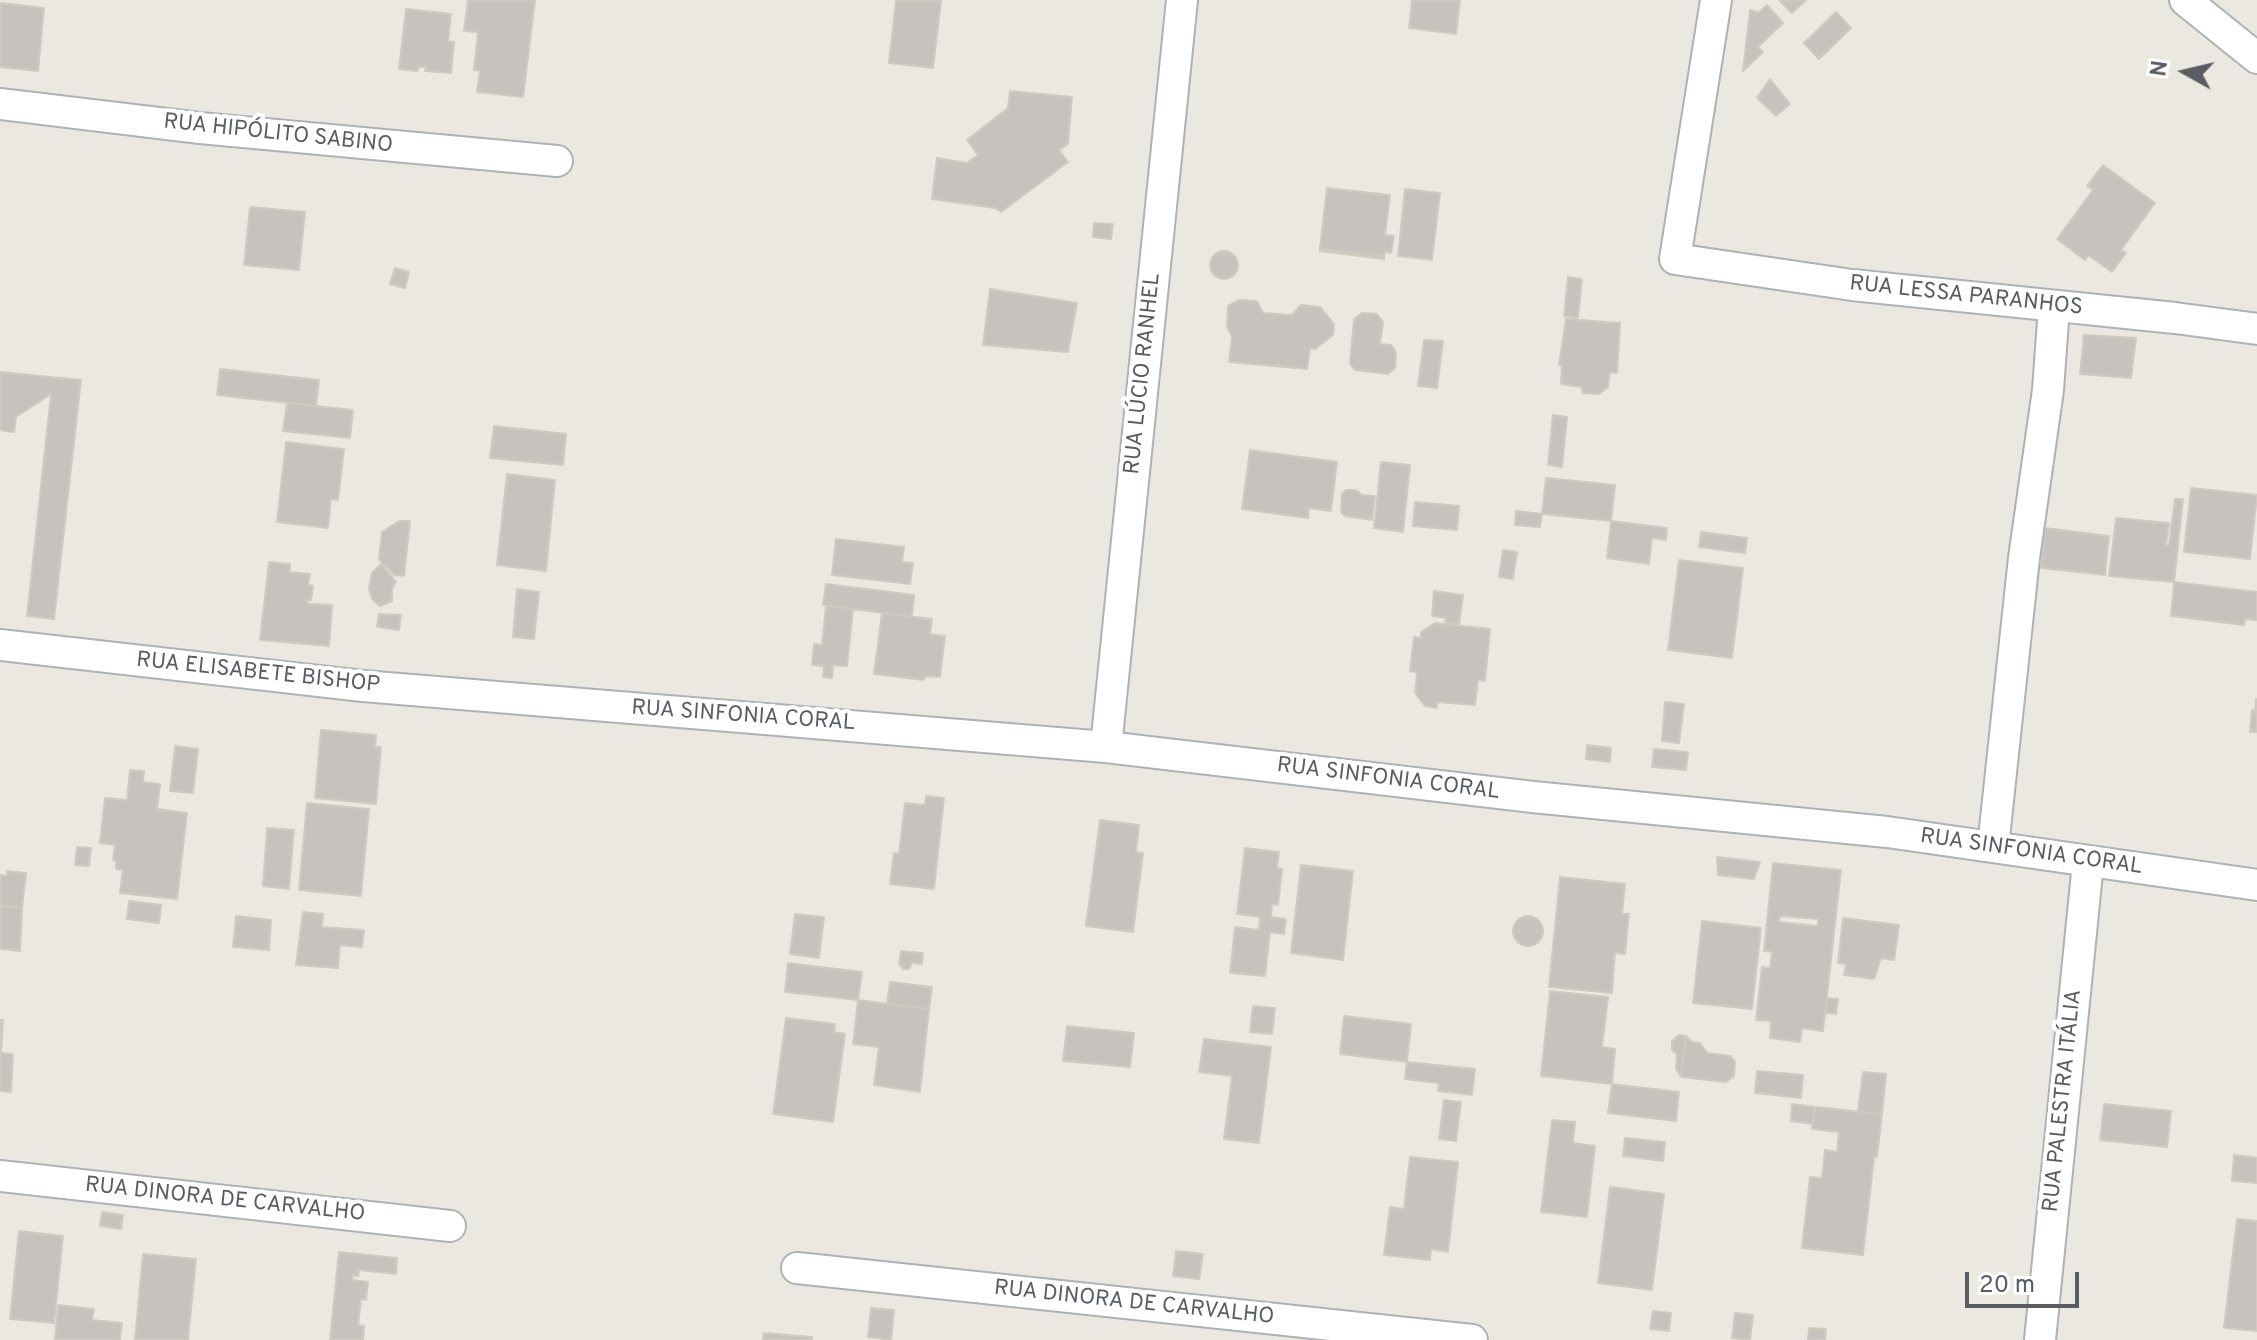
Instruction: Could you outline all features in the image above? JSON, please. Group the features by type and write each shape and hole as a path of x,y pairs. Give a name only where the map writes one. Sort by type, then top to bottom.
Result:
{"street":[{"name":"RUA LÚCIO RANHEL","path":"1106,747 1182,0"},
{"name":"RUA LESSA PARANHOS","path":"1716,0 1675,259 1837,283 2257,329"},
{"path":"2185,0 2257,58"},
{"name":"RUA HIPÓLITO SABINO","path":"0,104 200,128 557,161"},
{"path":"1993,847 2024,558 2048,390 2054,307"},
{"name":"RUA ELISABETE BISHOP","path":"0,645 349,685 516,697"},
{"name":"RUA SINFONIA CORAL","path":"516,697 1106,747 1518,795 1887,832 2257,885"},
{"name":"RUA PALESTRA ITÁLIA","path":"2040,1340 2088,863"},
{"name":"RUA DINORA DE CARVALHO","path":"0,1176 450,1226"},
{"name":"RUA DINORA DE CARVALHO","path":"797,1268 1472,1340"}],"building":[{"path":"468,0 535,0 523,97 477,92 480,71 474,70 478,32 464,31"},
{"path":"896,0 941,1 933,68 889,63"},
{"path":"1412,0 1460,0 1456,34 1409,28"},
{"path":"1779,0 1806,0 1792,13"},
{"path":"0,3 44,8 38,71 0,67"},
{"path":"1767,5 1783,23 1758,47 1763,52 1743,71 1750,10 1759,12"},
{"path":"406,9 451,14 448,41 454,42 451,73 425,71 426,67 418,67 418,71 399,69"},
{"path":"1836,12 1851,28 1819,59 1804,43"},
{"path":"1770,79 1790,104 1776,116 1757,98"},
{"path":"1010,91 1072,97 1068,144 1059,150 1068,162 1001,212 995,208 932,199 937,158 967,163 978,155 967,140 1008,108"},
{"path":"2103,165 2155,203 2121,250 2126,253 2112,272 2088,255 2085,260 2057,239 2093,190 2087,186"},
{"path":"1327,188 1390,195 1385,235 1394,236 1391,253 1385,252 1384,256 1320,249"},
{"path":"1405,189 1440,193 1432,260 1398,256"},
{"path":"250,207 305,212 299,270 244,265"},
{"path":"1094,223 1113,224 1111,239 1093,237"},
{"path":"1224,251 1234,255 1238,265 1234,275 1224,279 1214,275 1210,265 1214,255"},
{"path":"1320,251 1384,256 1384,259"},
{"path":"395,268 409,272 405,288 390,284"},
{"path":"1568,277 1582,279 1578,318 1564,316"},
{"path":"990,289 1077,303 1068,352 983,345"},
{"path":"1239,300 1257,301 1263,313 1292,315 1301,305 1320,307 1334,324 1333,335 1315,349 1310,348 1307,369 1229,362 1232,336 1227,327 1228,306"},
{"path":"1362,313 1377,314 1383,322 1380,344 1391,345 1396,352 1395,368 1388,374 1355,370 1350,364 1354,319"},
{"path":"1566,319 1620,323 1617,373 1610,372 1608,387 1599,394 1583,393 1581,387 1561,384 1562,365 1559,365"},
{"path":"2084,335 2136,338 2131,378 2080,374"},
{"path":"1424,340 1443,341 1437,388 1418,386"},
{"path":"220,369 319,380 316,406 217,395"},
{"path":"0,372 81,380 54,619 27,616 51,394 16,417 14,432 0,430"},
{"path":"287,403 353,410 350,438 283,431"},
{"path":"1553,415 1567,417 1562,467 1548,465"},
{"path":"494,426 566,434 563,465 490,458"},
{"path":"286,442 344,449 338,500 331,499 328,528 277,522"},
{"path":"1250,450 1337,462 1331,511 1309,508 1308,518 1242,509"},
{"path":"1381,462 1410,465 1403,532 1374,528"},
{"path":"507,474 555,480 546,571 497,565"},
{"path":"1546,478 1615,485 1611,521 1542,514"},
{"path":"2191,488 2257,495 2250,559 2184,552"},
{"path":"1346,490 1375,496 1372,520 1344,516 1341,512 1342,494"},
{"path":"2175,499 2183,499 2174,582 2109,576 2116,518 2169,523 2166,545 2169,545"},
{"path":"1415,502 1459,506 1457,530 1413,526"},
{"path":"1516,511 1542,514 1540,527 1515,525"},
{"path":"399,521 410,521 404,576 394,575 379,559 382,532"},
{"path":"1611,521 1667,528 1666,540 1652,538 1649,564 1607,558"},
{"path":"2045,528 2109,536 2105,575 2041,568"},
{"path":"1701,532 1747,538 1745,553 1699,547"},
{"path":"836,539 904,547 902,562 913,563 910,584 832,575"},
{"path":"1503,550 1517,552 1513,579 1499,577"},
{"path":"1679,560 1743,568 1732,658 1668,650"},
{"path":"269,562 290,564 290,572 310,574 308,585 313,586 308,604 332,605 329,646 260,640"},
{"path":"381,564 396,582 392,589 392,601 380,606 372,599 369,589 372,573"},
{"path":"2174,582 2257,592 2257,620 2245,619 2244,625 2171,616"},
{"path":"826,584 914,595 912,617 823,605"},
{"path":"517,589 539,592 534,639 513,637"},
{"path":"1434,591 1463,595 1459,624 1432,616"},
{"path":"826,606 853,609 847,666 833,665 832,678 823,677 824,666 812,665 814,644 822,645"},
{"path":"882,613 932,619 930,634 945,636 940,677 925,676 924,680 874,674"},
{"path":"379,614 401,615 399,630 377,627"},
{"path":"1435,623 1490,629 1485,681 1478,680 1475,705 1437,702 1437,708 1425,706 1415,693 1417,672 1410,671 1414,637 1421,638 1421,632"},
{"path":"2256,699 2257,732 2250,732 2252,710 2255,711"},
{"path":"1665,702 1684,704 1679,743 1662,741"},
{"path":"321,730 376,735 375,747 381,747 376,804 315,798"},
{"path":"1587,745 1611,748 1610,762 1586,759"},
{"path":"175,746 198,749 193,793 170,791"},
{"path":"1654,749 1688,752 1686,770 1652,767"},
{"path":"130,770 144,771 143,782 160,784 157,809 187,813 177,899 120,893 123,870 116,869 116,861 113,860 115,845 100,843 105,798 127,800"},
{"path":"926,796 944,798 934,889 890,884 894,853 899,854 905,803 925,805"},
{"path":"307,803 369,809 361,896 299,890"},
{"path":"1100,820 1139,825 1136,852 1143,853 1133,932 1086,926"},
{"path":"267,828 294,830 289,889 263,886"},
{"path":"77,847 91,848 89,866 75,865"},
{"path":"1245,848 1279,852 1277,868 1282,869 1278,905 1272,904 1271,917 1286,919 1284,934 1270,932 1265,976 1230,973 1235,927 1259,930 1260,917 1237,914"},
{"path":"1717,857 1760,862 1754,879 1718,875"},
{"path":"1773,863 1841,870 1823,1031 1802,1028 1800,1042 1770,1038 1771,1021 1756,1020 1762,967 1770,968 1772,952 1764,951","holes":["1780,916 1818,919 1818,926 1779,922"]},
{"path":"1301,865 1353,871 1343,960 1291,953"},
{"path":"7,871 26,873 22,908 0,906 0,875 7,876"},
{"path":"1560,877 1625,884 1622,914 1629,914 1625,954 1615,953 1612,993 1549,987"},
{"path":"129,901 161,905 159,923 127,919"},
{"path":"0,906 22,908 20,951 0,949"},
{"path":"303,912 323,914 322,927 364,930 362,947 340,945 338,968 296,965"},
{"path":"795,914 824,917 819,958 790,954"},
{"path":"236,916 271,920 269,950 233,947"},
{"path":"1528,916 1538,921 1543,931 1538,941 1528,946 1518,941 1513,931 1518,921"},
{"path":"1843,918 1899,925 1894,960 1881,958 1874,979 1844,975 1846,964 1838,963"},
{"path":"1702,921 1761,928 1752,1009 1693,1003"},
{"path":"901,951 923,953 922,964 912,963 909,969 903,969 899,964"},
{"path":"788,963 862,972 858,1000 785,992"},
{"path":"890,982 932,987 929,1009 887,1004"},
{"path":"1550,991 1608,997 1602,1047 1615,1049 1612,1084 1541,1076"},
{"path":"1827,998 1838,999 1836,1014 1825,1013"},
{"path":"858,1000 929,1009 920,1092 874,1085 879,1047 853,1044"},
{"path":"1253,1006 1275,1008 1272,1034 1250,1032"},
{"path":"1344,1016 1411,1024 1407,1062 1340,1054"},
{"path":"786,1018 835,1024 834,1032 845,1034 833,1122 773,1114"},
{"path":"0,1020 3,1020 1,1053 13,1054 11,1092 0,1091"},
{"path":"1067,1026 1134,1033 1130,1067 1063,1061"},
{"path":"1679,1035 1686,1036 1681,1077 1676,1069 1677,1054 1672,1050 1672,1041"},
{"path":"1686,1036 1692,1042 1700,1043 1707,1053 1730,1056 1735,1062 1734,1076 1726,1082 1681,1077"},
{"path":"1204,1039 1271,1047 1259,1143 1224,1139 1232,1076 1199,1072"},
{"path":"1407,1062 1475,1069 1472,1095 1438,1091 1439,1083 1405,1079"},
{"path":"1757,1071 1803,1075 1801,1098 1755,1093"},
{"path":"1863,1072 1886,1074 1882,1114 1858,1112"},
{"path":"1612,1084 1679,1092 1676,1121 1608,1113"},
{"path":"1444,1100 1461,1102 1456,1141 1439,1139"},
{"path":"1792,1104 1815,1107 1813,1124 1791,1121"},
{"path":"2104,1104 2171,1111 2167,1147 2100,1140"},
{"path":"1815,1107 1882,1114 1863,1255 1802,1248 1810,1177 1822,1178 1825,1150 1837,1152 1839,1132 1812,1129"},
{"path":"1552,1120 1575,1122 1573,1143 1595,1146 1587,1217 1541,1212"},
{"path":"1625,1138 1665,1142 1663,1161 1623,1156"},
{"path":"2234,1155 2257,1158 2257,1183 2232,1181"},
{"path":"1410,1157 1458,1162 1448,1252 1431,1249 1430,1260 1384,1255 1390,1207 1404,1209"},
{"path":"1610,1187 1664,1194 1652,1290 1598,1283"},
{"path":"102,1212 123,1215 121,1229 100,1226"},
{"path":"2237,1219 2257,1221 2257,1331 2224,1328"},
{"path":"19,1231 63,1236 54,1323 10,1319"},
{"path":"1176,1251 1203,1254 1199,1279 1173,1276"},
{"path":"339,1252 397,1258 396,1274 359,1270 358,1276 353,1275 352,1280 368,1282 366,1300 361,1299 358,1325 364,1326 363,1340 330,1340"},
{"path":"143,1254 196,1259 188,1340 135,1340"},
{"path":"58,1305 94,1309 92,1320 122,1323 120,1340 55,1340"},
{"path":"871,1308 894,1310 891,1340 868,1337"},
{"path":"1653,1311 1671,1313 1669,1331 1650,1329"},
{"path":"1735,1313 1753,1315 1750,1340 1732,1338"},
{"path":"1809,1328 1826,1329 1825,1340 1808,1340"},
{"path":"764,1333 812,1337 812,1340 763,1340"}]}
